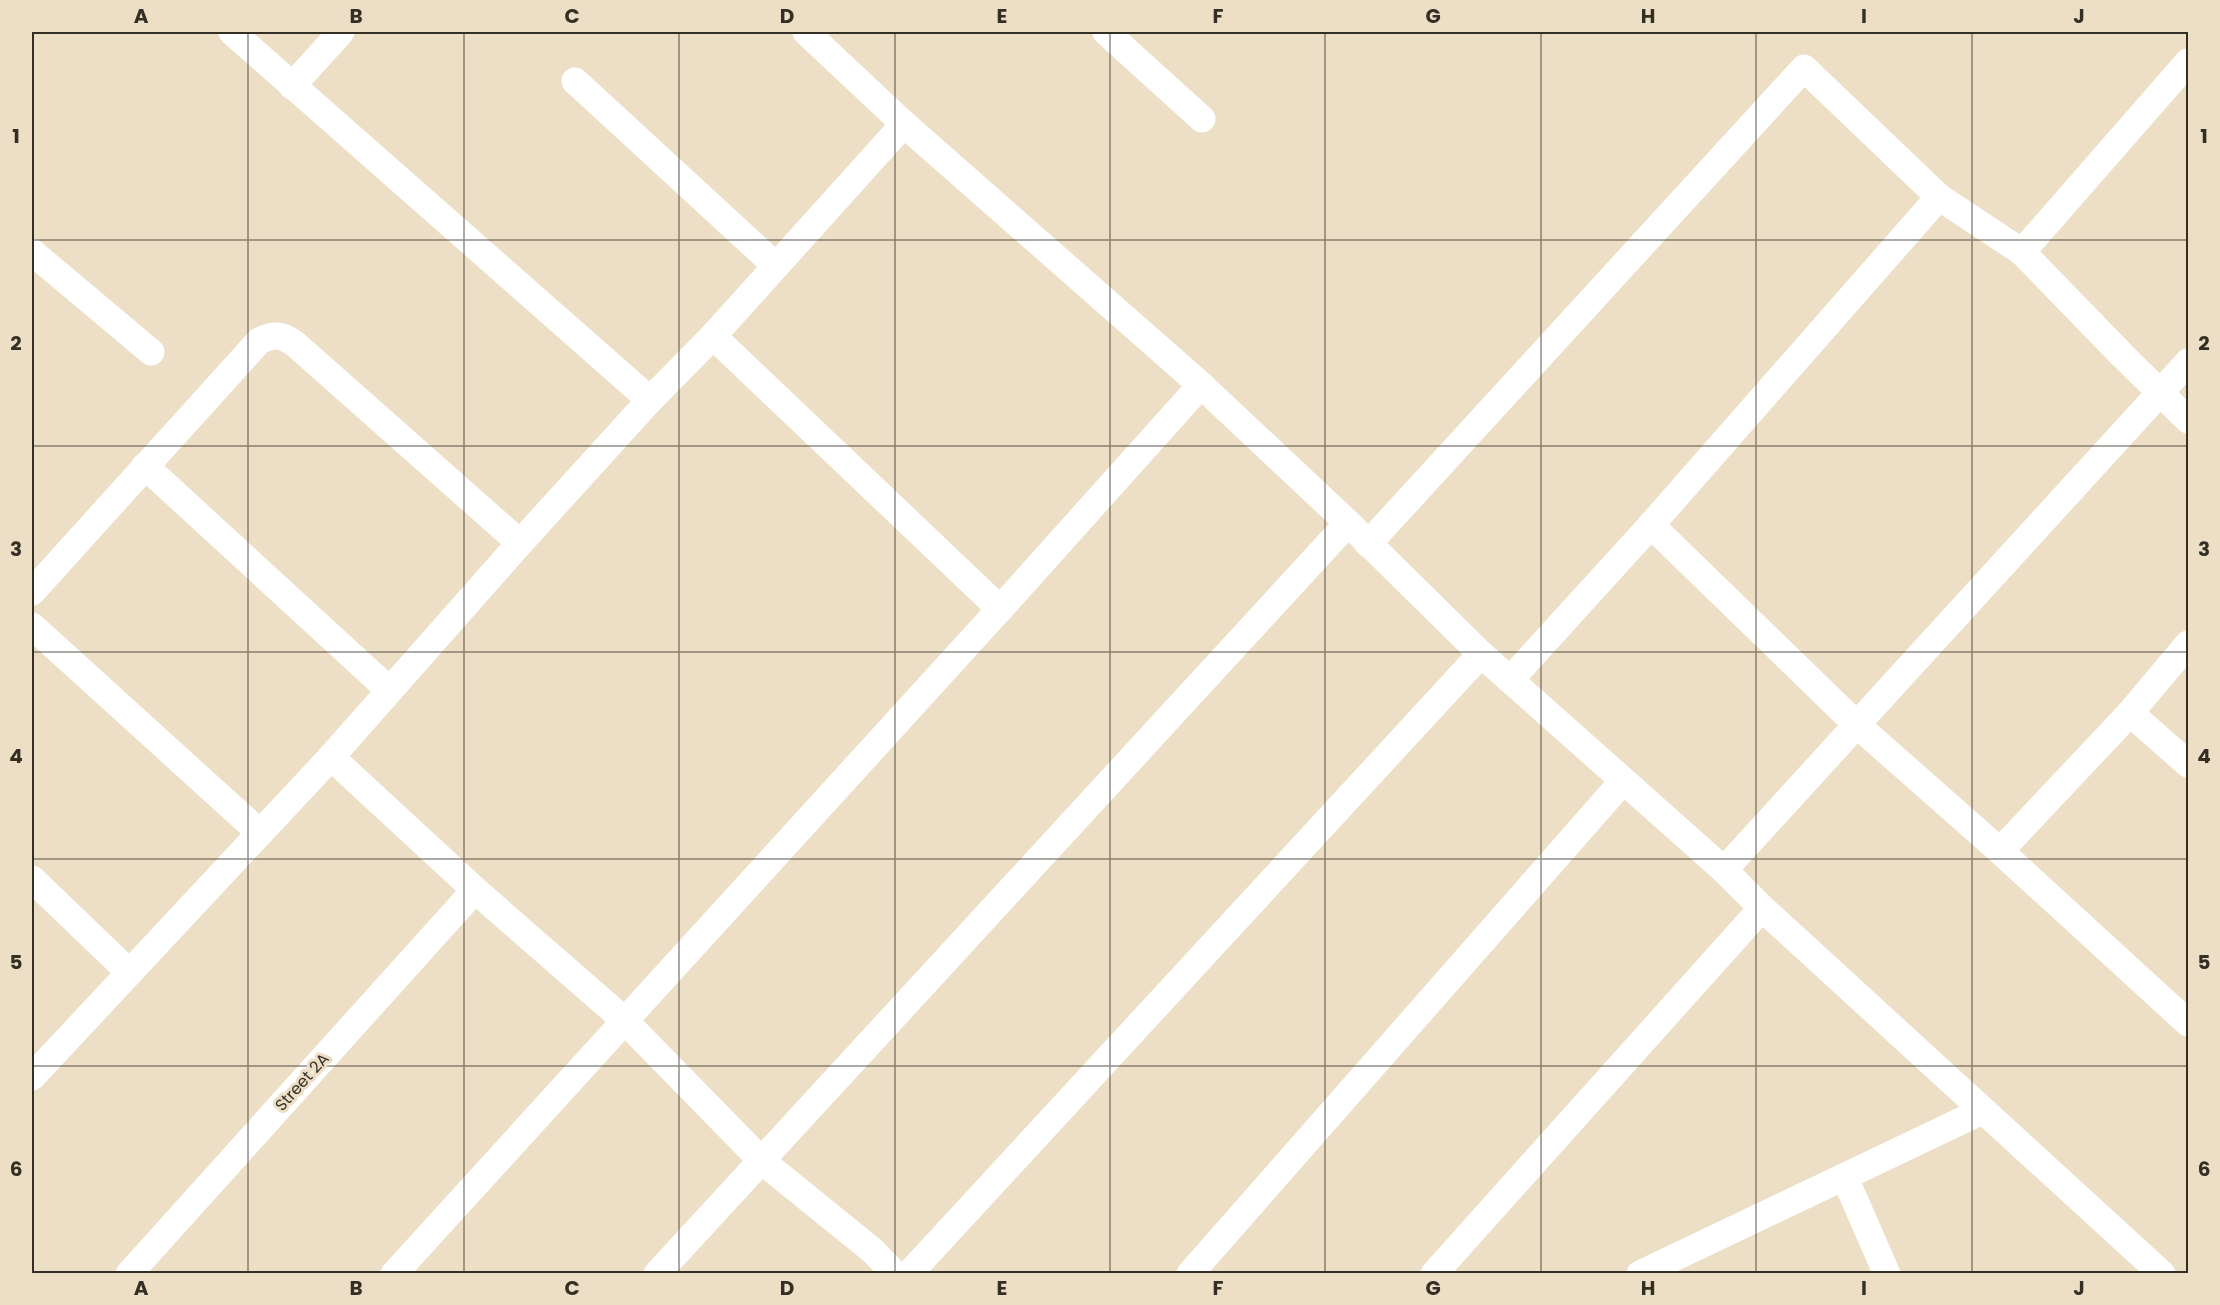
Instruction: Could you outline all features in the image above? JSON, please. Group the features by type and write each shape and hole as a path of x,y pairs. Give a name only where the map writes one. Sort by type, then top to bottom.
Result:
{"street":[{"path":"232,32 650,400"},
{"path":"292,86 341,32"},
{"path":"806,32 904,124 1201,385 1348,523 1480,654 1724,870 1762,908 1982,1111 2162,1274"},
{"path":"1106,32 1203,119"},
{"path":"2022,252 2188,62"},
{"path":"1368,543 1804,68 1939,197 2022,252 2188,420"},
{"path":"574,81 775,265"},
{"path":"32,1077 331,757 520,543 650,400 713,336 904,124"},
{"path":"1510,680 1651,525 1939,197"},
{"path":"32,252 151,352"},
{"path":"32,592 259,341 272,335 284,336 520,543"},
{"path":"713,336 1000,609"},
{"path":"1724,870 2188,362"},
{"path":"393,1274 1000,609 1201,385"},
{"path":"145,466 389,690"},
{"path":"657,1274 1348,523"},
{"path":"1651,525 1856,724 2000,850 2188,1023"},
{"path":"32,626 260,832"},
{"path":"2000,850 2130,713 2188,644"},
{"path":"909,1274 1480,654"},
{"path":"2130,713 2188,764"},
{"path":"331,757 475,890 624,1020 762,1161 873,1251 895,1274"},
{"path":"1190,1274 1623,782"},
{"path":"32,879 129,972"},
{"name":"Street 2A","path":"129,1274 475,890"},
{"path":"1434,1274 1762,908"},
{"path":"1640,1274 1672,1267 1982,1111"},
{"path":"1845,1178 1887,1274"}]}
